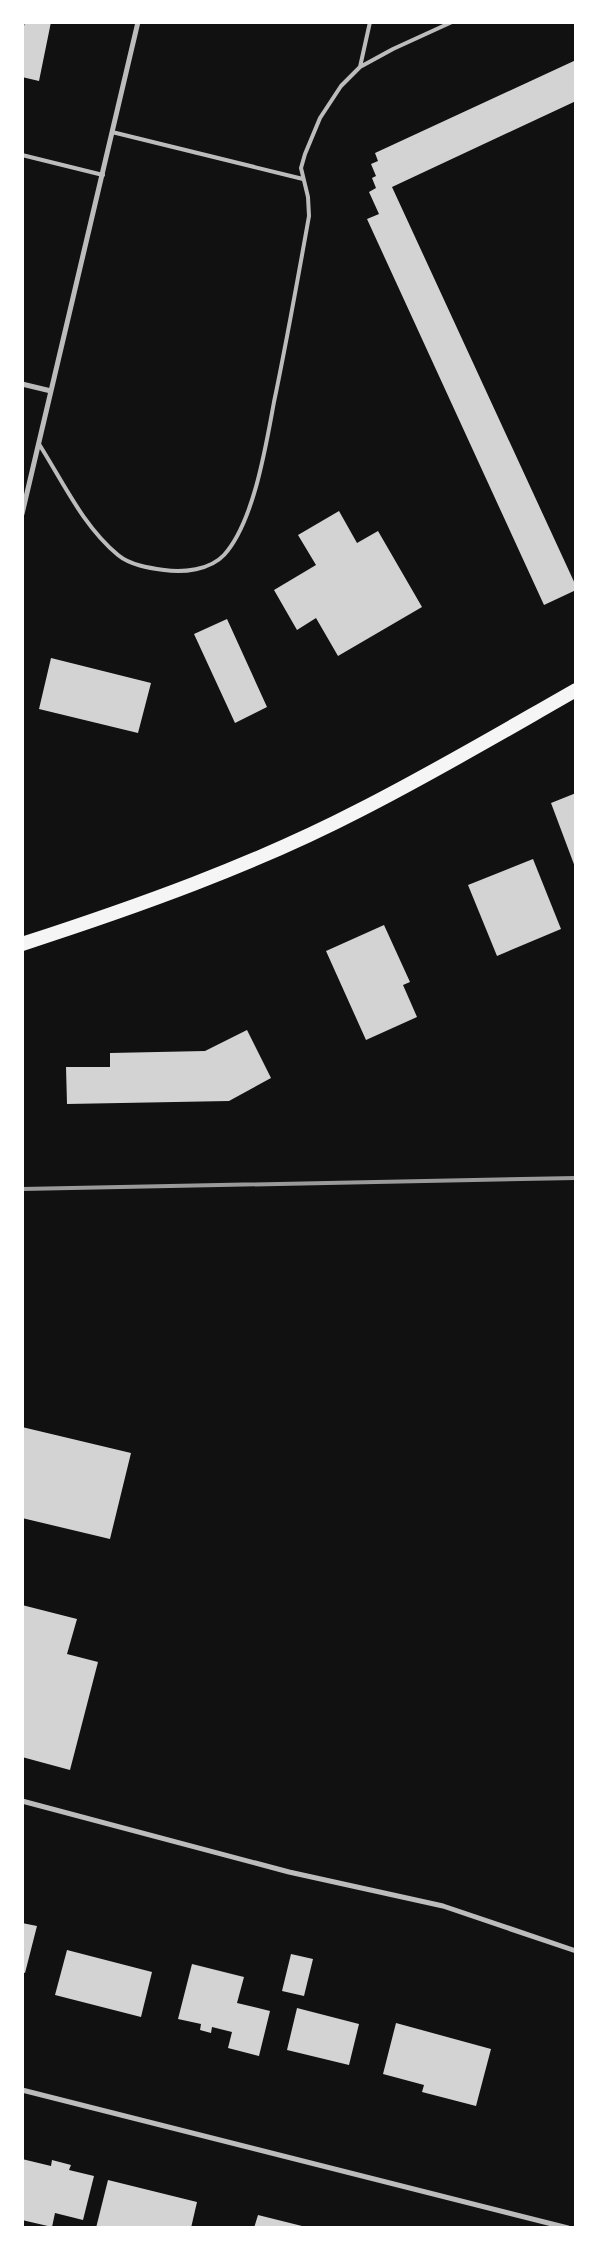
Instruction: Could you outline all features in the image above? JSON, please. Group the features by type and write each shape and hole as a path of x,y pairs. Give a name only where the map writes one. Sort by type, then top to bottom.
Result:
{"highway":[{"path":"22,944 99,919 197,882 359,811 576,690"}],"street":[{"path":"22,514 138,22"},
{"path":"22,384 51,391"},
{"path":"22,1801 289,1872 443,1906 576,1951"},
{"path":"22,2090 568,2228"}],"lane":[{"path":"360,67 370,22"},
{"path":"39,444 81,513 120,556 144,567 176,572 200,568 224,556 238,535 258,481 289,330 309,216 308,197 302,168 305,154 320,118 341,86 360,67 393,49 452,22"},
{"path":"112,132 303,178"},
{"path":"22,155 103,175"}],"building":[{"path":"25,22 51,22 39,81 22,77 22,34"},
{"path":"576,60 576,101 392,187 576,586 576,590 544,605 367,219 379,214 369,192 376,188 372,178 376,176 371,164 378,161 375,153"},
{"path":"339,511 357,543 378,531 422,607 338,656 316,618 297,630 274,590 316,565 298,535"},
{"path":"227,619 267,707 235,723 194,634"},
{"path":"51,658 151,683 138,733 39,709"},
{"path":"576,793 576,867 575,867 551,803"},
{"path":"533,859 561,929 497,956 468,885"},
{"path":"384,925 410,982 403,985 417,1017 366,1040 326,951"},
{"path":"247,1030 271,1078 229,1101 67,1104 66,1067 110,1067 110,1053 205,1051"},
{"path":"22,1427 131,1453 110,1539 22,1518"},
{"path":"22,1605 77,1619 67,1654 98,1662 70,1770 22,1757"},
{"path":"22,1923 37,1926 25,1973 22,1972"},
{"path":"67,1950 152,1972 141,2017 55,1995"},
{"path":"291,1954 313,1959 304,1996 282,1991"},
{"path":"192,1964 244,1977 237,2003 270,2011 259,2056 228,2048 232,2032 212,2027 211,2033 200,2030 201,2024 178,2019"},
{"path":"297,2008 359,2024 349,2065 287,2050"},
{"path":"396,2023 491,2049 476,2106 422,2092 424,2085 383,2074"},
{"path":"22,2159 51,2166 52,2160 71,2165 69,2170 94,2176 83,2220 55,2213 52,2227 22,2220 24,2199 22,2198"},
{"path":"108,2180 197,2202 191,2228 96,2228"},
{"path":"258,2215 306,2227 306,2228 254,2228"}],"railway":[{"path":"22,1189 576,1178"}]}
